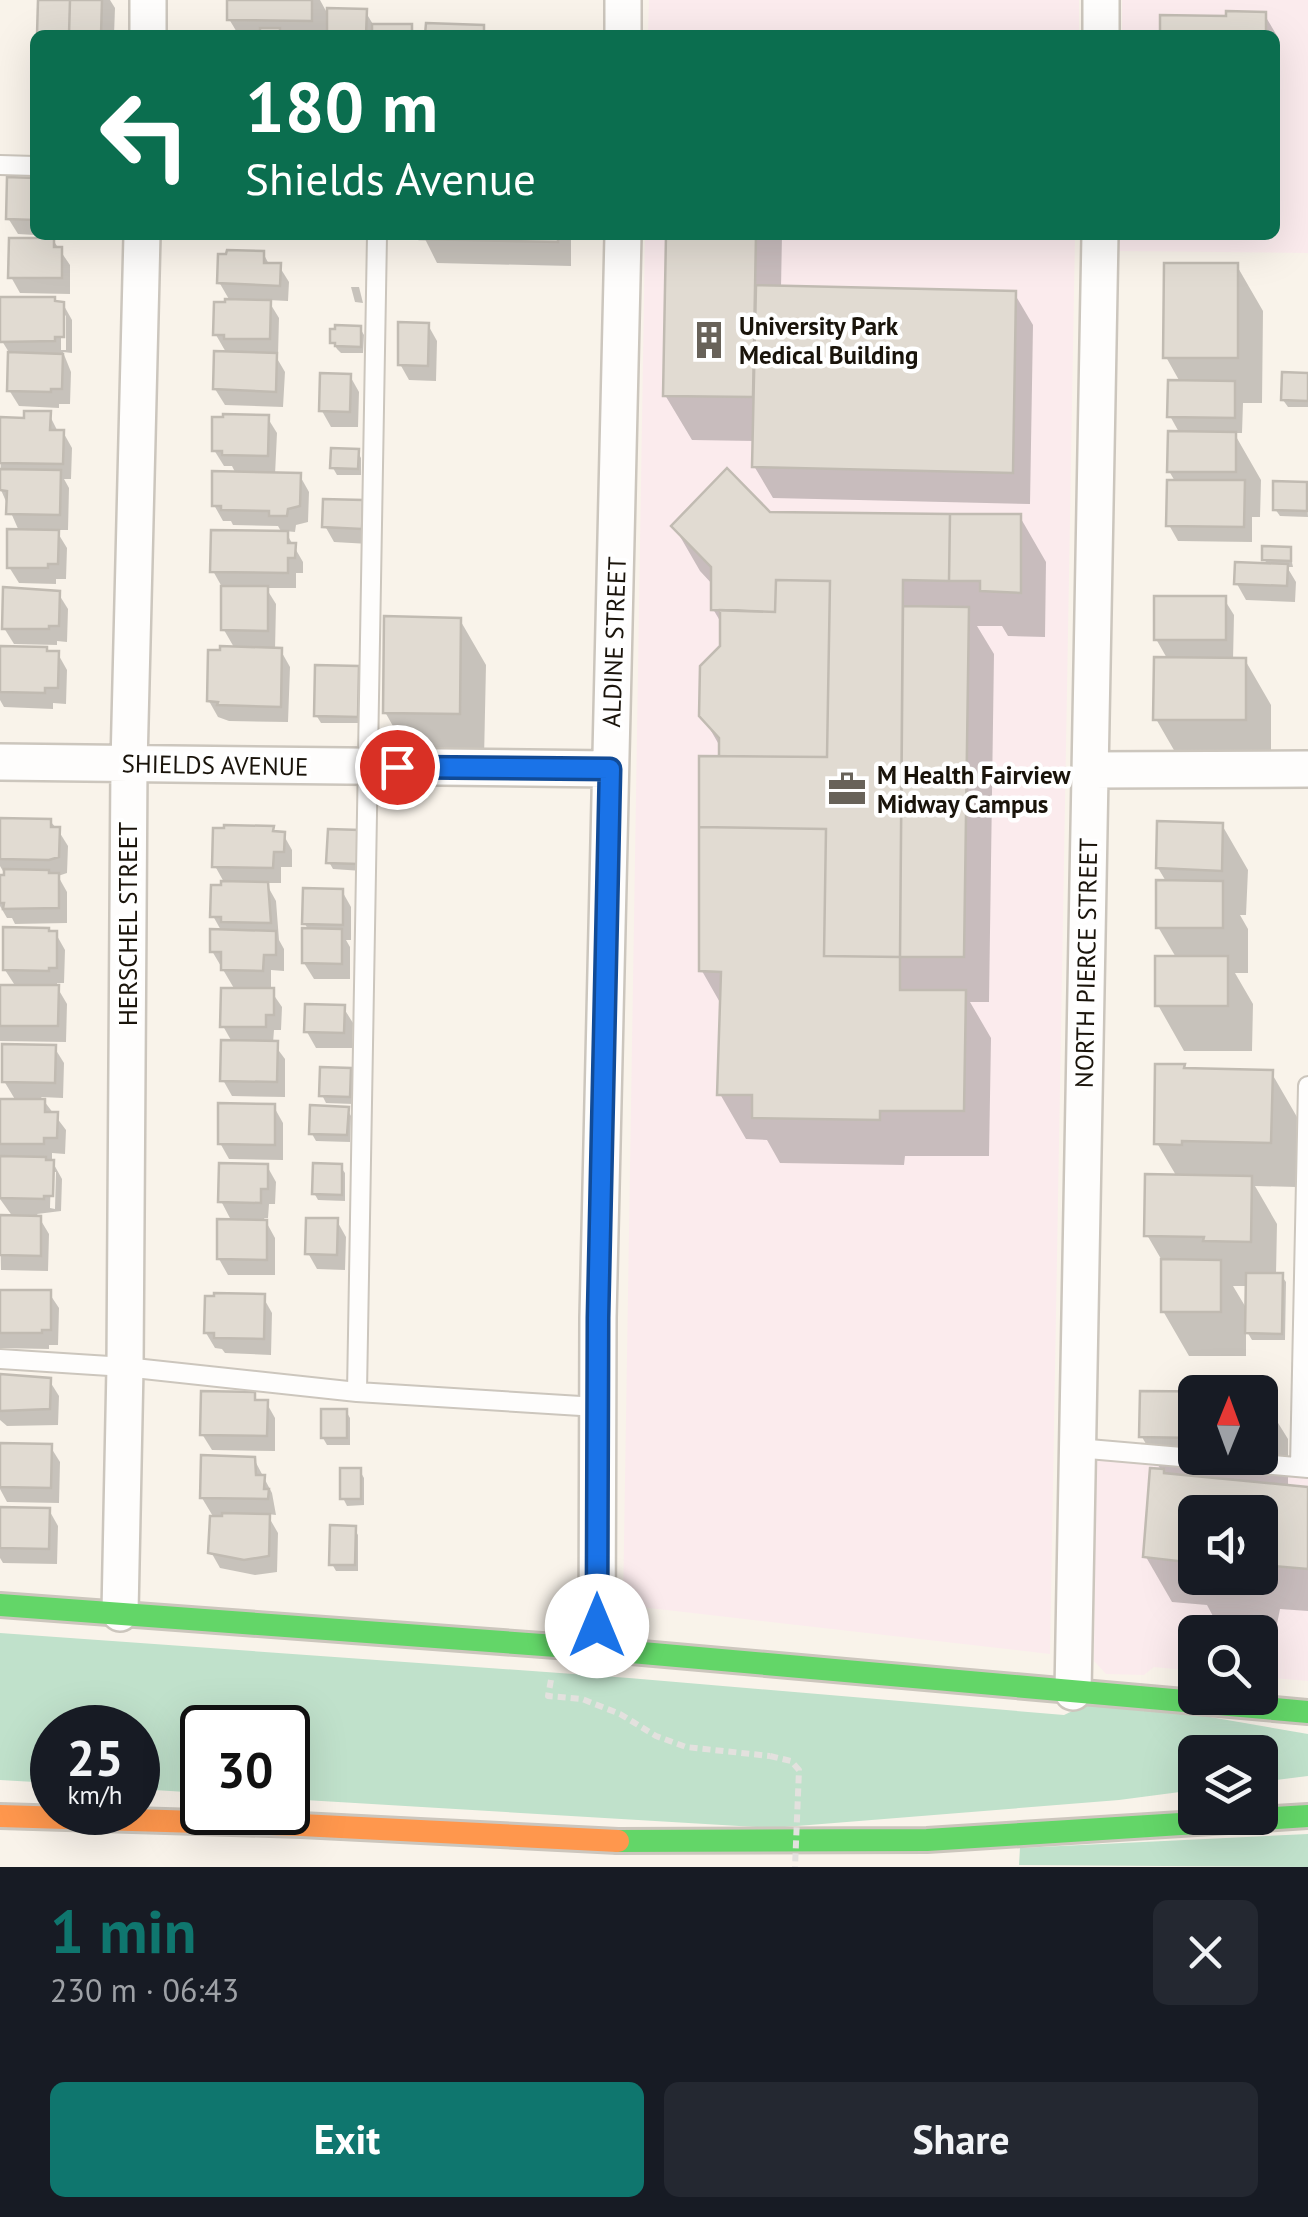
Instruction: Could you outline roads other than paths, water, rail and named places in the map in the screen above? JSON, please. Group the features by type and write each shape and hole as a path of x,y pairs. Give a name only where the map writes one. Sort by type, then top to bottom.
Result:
{"main road":[{"path":"0,1605 597,1648 1308,1712"},
{"path":"926,1840 1178,1807"},
{"path":"0,1816 301,1825 567,1841 776,1843 926,1840 1308,1816"},
{"path":"0,1825 332,1850"}],"street":[{"path":"148,0 148,30"},
{"path":"622,30 623,0"},
{"path":"1102,0 1102,30"},
{"name":"HERSCHEL STREET","path":"120,1614 130,764 142,240"},
{"name":"ALDINE STREET","path":"597,1648 597,1407 623,240"},
{"name":"NORTH PIERCE STREET","path":"1073,1692 1100,240"},
{"name":"SHIELDS AVENUE","path":"0,762 610,769"},
{"path":"1090,770 1308,769"}],"lane":[{"path":"0,165 30,166"},
{"path":"357,1392 377,240"},
{"path":"1078,1448 1304,1467 1308,1086"},
{"path":"0,1360 125,1367 357,1392 597,1407"}],"place":[{"name":"University Park Medical Building","path":"709,340"},
{"name":"M Health Fairview Midway Campus","path":"847,789"}]}
